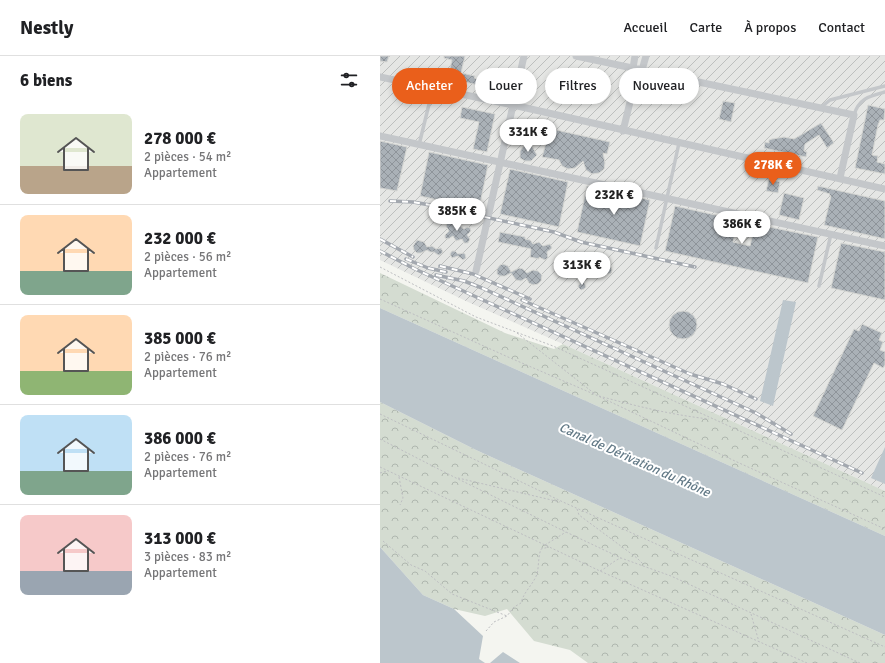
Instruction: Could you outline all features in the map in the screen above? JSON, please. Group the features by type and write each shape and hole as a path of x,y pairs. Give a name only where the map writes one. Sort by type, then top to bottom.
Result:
{"street":[{"path":"476,271 524,56"},
{"path":"577,56 633,68"},
{"path":"636,56 638,68"},
{"path":"639,68 646,56"},
{"path":"380,77 392,79"},
{"path":"699,82 854,115 840,178"},
{"path":"467,95 885,189"},
{"path":"623,131 630,104"},
{"path":"380,136 885,246"}],"lane":[{"path":"820,108 830,100 885,86"},
{"path":"854,115 856,107 866,98 885,92"},
{"path":"419,145 429,104"},
{"path":"656,248 679,143"},
{"path":"819,286 831,234"}],"path":[{"path":"380,268 476,317 553,346 885,497"},
{"path":"380,299 500,354 596,395 737,462 885,529"},
{"path":"515,332 596,395 638,407 680,416 712,419"},
{"path":"380,414 563,502 885,647"},
{"path":"380,439 456,478 621,558 671,576 860,663"},
{"path":"380,467 600,571 807,663"},
{"path":"380,473 388,471"},
{"path":"398,476 403,498 400,505"},
{"path":"456,478 563,502"},
{"path":"577,508 579,515 637,558 645,566"},
{"path":"544,545 566,532"},
{"path":"383,540 411,565 424,571 452,594 507,616"},
{"path":"486,631 494,622 507,616 514,607 521,603 523,595 537,574 541,549 549,547"},
{"path":"600,571 606,568 613,561 621,558"},
{"path":"751,613 759,642"}],"shaded area":[{"path":"380,56 885,56 885,491 468,302 380,260"}],"green space":[{"path":"380,273 505,333 554,349 563,344 885,491 885,536 380,308"},
{"path":"380,402 476,450 885,635 885,663 588,663 570,650 534,641 507,609 485,616 454,609 423,595 380,547"}],"water":[{"path":"783,300 796,302 773,406 760,401"},
{"name":"Canal de Dérivation du Rhône","path":"380,308 885,536 885,635 476,450 380,402"},
{"path":"885,447 885,484 871,478"},
{"path":"380,547 423,595 454,609 483,636 479,659 485,663 380,663"},
{"path":"503,652 520,663 490,663"}],"building":[{"path":"380,56 389,56 387,62 380,61"},
{"path":"444,56 465,56 462,68 450,68 452,60 444,58"},
{"path":"467,74 475,76 475,84 467,82"},
{"path":"723,101 735,103 731,122 719,119"},
{"path":"868,105 885,109 884,120 880,120 878,125 872,155 878,156 877,162 885,164 885,174 855,168"},
{"path":"462,107 495,114 487,152 473,149 479,122 460,118"},
{"path":"525,123 610,142 607,154 603,153 605,163 604,169 599,173 592,174 586,170 583,161 575,168 568,169 562,166 559,160 542,157 546,143 521,137"},
{"path":"821,123 834,143 827,148 819,135 805,144 804,151 807,152 806,157 764,148 765,142 769,143 769,140 784,137 794,139"},
{"path":"380,141 407,147 397,191 380,188"},
{"path":"530,143 537,155 531,161 525,161 520,158 520,151 523,147"},
{"path":"429,152 488,165 479,209 420,196"},
{"path":"510,169 568,182 559,227 500,214"},
{"path":"769,179 780,182 778,193 766,191"},
{"path":"587,186 650,200 640,246 577,232"},
{"path":"818,186 885,201 885,239 824,225 831,196 829,195 830,194 817,190"},
{"path":"784,193 804,198 799,220 779,215"},
{"path":"675,206 738,220 733,242 750,246 755,224 818,237 808,283 665,251"},
{"path":"449,218 455,220 455,224 464,229 467,227 470,228 471,231 467,235 470,239 468,243 464,243 462,239 456,241 453,236 448,239 445,238 445,235 449,231 446,226"},
{"path":"500,232 525,237 525,239 530,240 533,244 539,242 543,246 550,244 552,248 547,252 548,258 545,260 539,257 539,259 530,257 531,249 498,242"},
{"path":"417,240 424,242 427,247 432,246 436,249 441,248 443,252 440,255 427,250 417,253 413,246"},
{"path":"841,243 885,252 885,300 831,288"},
{"path":"452,251 455,251 458,254 464,253 466,258 463,260 458,256 452,258 450,254"},
{"path":"588,260 591,265 586,271 588,277 583,281 580,276 585,270 583,263"},
{"path":"503,264 508,266 511,272 519,268 523,269 527,273 533,270 538,271 542,275 541,281 538,284 533,285 529,283 526,278 521,281 516,280 511,273 505,276 500,276 497,274 497,269"},
{"path":"608,266 611,267 611,273 608,274 605,273 604,270 605,267"},
{"path":"583,280 586,287 581,290 578,286"},
{"path":"683,311 693,315 697,325 693,335 683,339 673,335 669,325 673,315"},
{"path":"862,324 882,333 879,340 883,342 880,350 885,352 885,365 883,368 874,363 842,430 813,416 854,329 859,331"}],"railway":[{"path":"390,201 413,202 430,205 554,232 581,242 695,267"},
{"path":"380,239 413,257"},
{"path":"380,251 415,269 862,473"},
{"path":"406,259 428,268 446,272"},
{"path":"440,266 473,274 530,299"},
{"path":"436,275 464,281 482,288 756,413 791,434"},
{"path":"522,300 690,374 723,384 756,399"}]}
